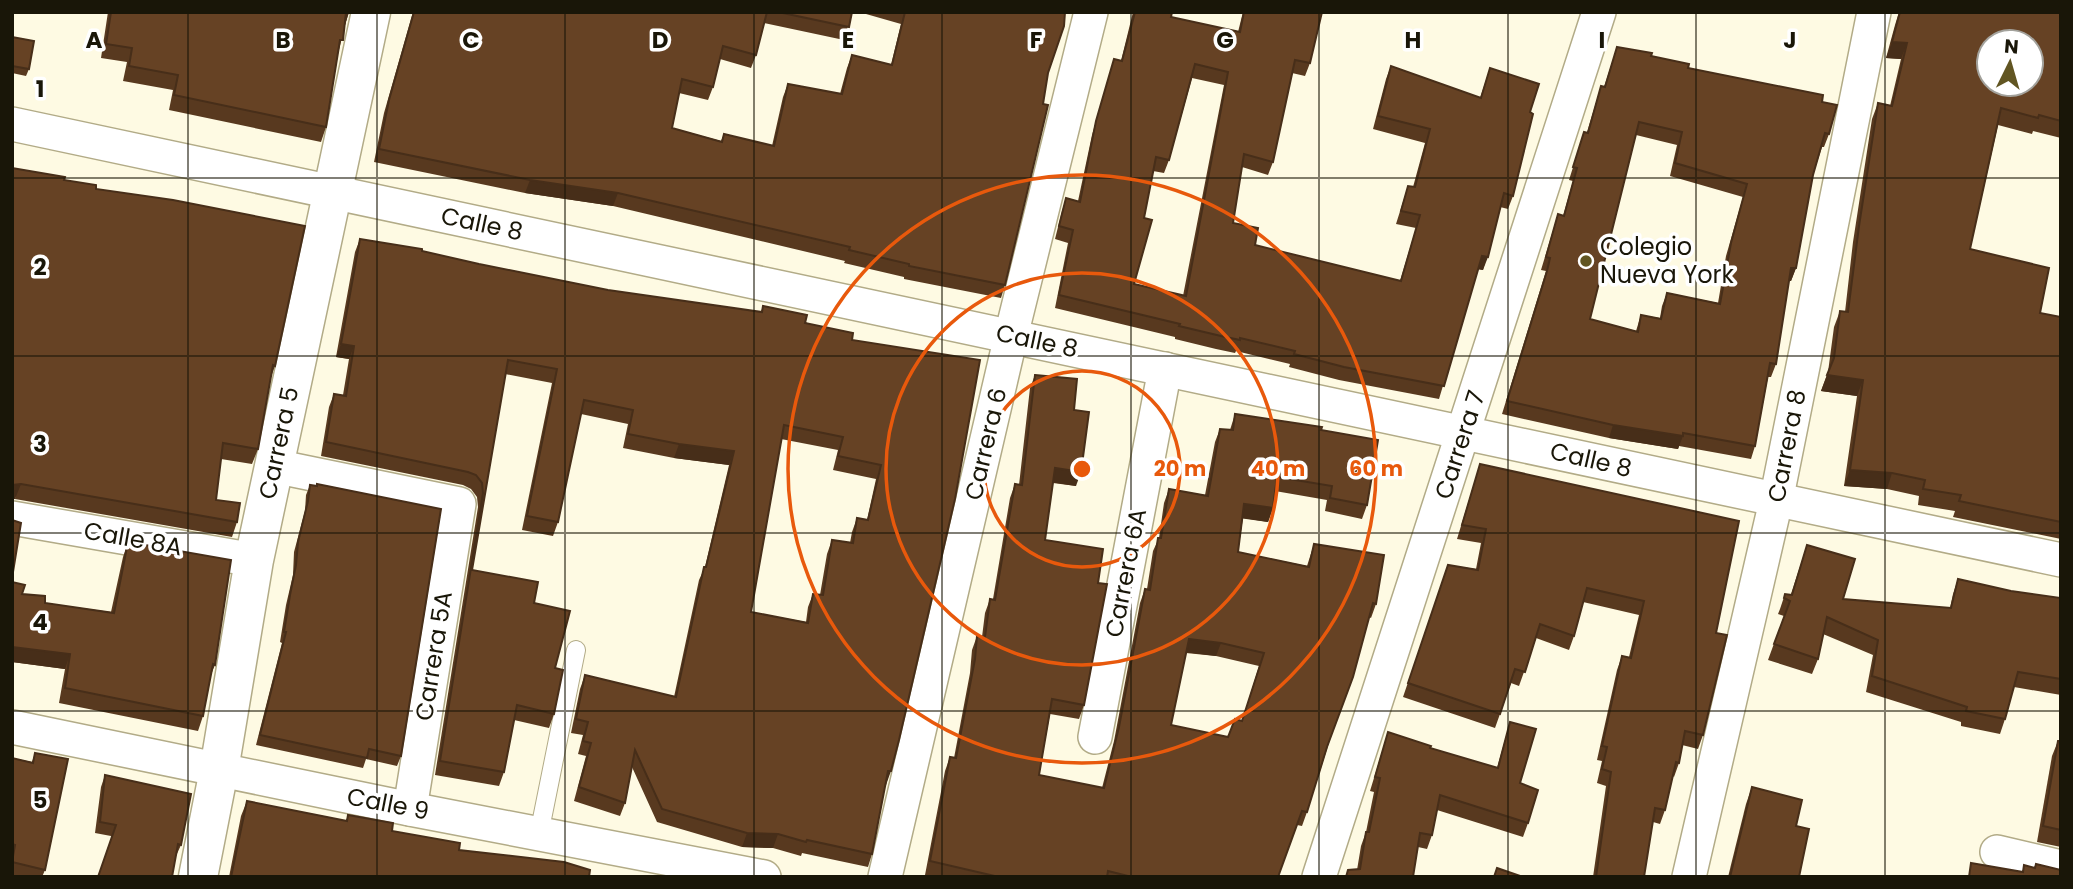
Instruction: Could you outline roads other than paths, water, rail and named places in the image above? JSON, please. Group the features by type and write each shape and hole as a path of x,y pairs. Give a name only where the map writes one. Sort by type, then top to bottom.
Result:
{"street":[{"name":"Carrera 5","path":"198,877 254,560 371,12"},
{"name":"Carrera 6","path":"886,877 1011,336 1091,12"},
{"name":"Carrera 7","path":"1319,877 1599,12"},
{"name":"Carrera 8","path":"1689,877 1776,501 1874,12"},
{"name":"Calle 8","path":"12,124 2061,560"},
{"name":"Carrera 6A","path":"1095,737 1165,369"},
{"name":"Carrera 5A","path":"274,466 459,504 410,809"},
{"name":"Calle 8A","path":"12,518 254,560"},
{"name":"Calle 9","path":"12,727 410,809 764,877"},
{"path":"1997,852 2061,867"}],"lane":[{"path":"539,834 576,650"}],"place":[{"name":"Colegio Nueva York","path":"1586,261"}]}
